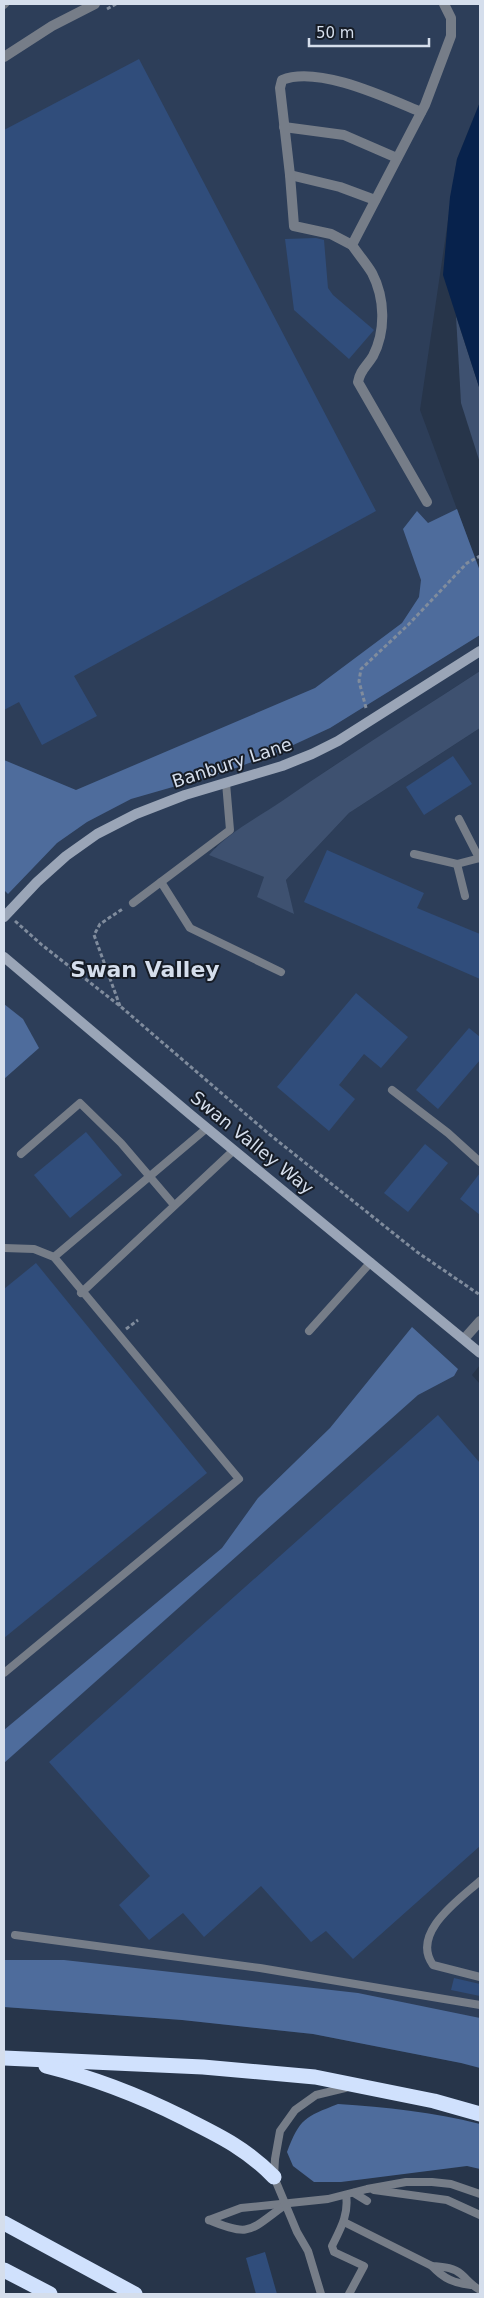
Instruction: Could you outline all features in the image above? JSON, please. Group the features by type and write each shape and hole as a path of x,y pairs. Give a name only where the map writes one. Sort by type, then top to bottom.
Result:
{"highway":[{"path":"4,2058 23,2060 90,2060 266,2071 315,2077 434,2101 480,2114"},
{"path":"23,2060 108,2084 168,2110 232,2142 256,2158 274,2177"},
{"path":"4,2223 134,2294"},
{"path":"4,2270 50,2294"}],"street":[{"path":"4,57 52,26 95,4"},
{"path":"352,245 421,112 451,36 451,18 444,4"},
{"path":"421,112 343,82 289,77 282,80 280,88 294,226 331,234 352,245 372,274 381,300 382,329 372,356 359,372 358,382 427,502"},
{"path":"284,127 344,135 397,158"},
{"path":"290,175 340,187 375,200"},
{"name":"Banbury Lane","path":"7,916 37,882 66,856 97,834 136,814 184,795 282,766 312,754 338,741 480,652"},
{"name":"Swan Valley Way","path":"4,957 207,1128 480,1353"},
{"path":"464,1339 480,1321"}],"lane":[{"path":"133,903 230,830 226,783"},
{"path":"414,854 457,864 480,858 458,819"},
{"path":"457,864 465,896"},
{"path":"161,882 190,928 281,972"},
{"path":"392,1090 448,1133 480,1162"},
{"path":"21,1154 80,1103 121,1144 174,1205"},
{"path":"54,1257 207,1128"},
{"path":"81,1292 234,1150"},
{"path":"4,1248 34,1249 54,1257 81,1292 239,1479 4,1673"},
{"path":"310,1331 371,1262"},
{"path":"480,1881 434,1926 429,1936 428,1947 433,1965 480,1977"},
{"path":"15,1935 260,1968 480,2005"},
{"path":"321,2294 308,2251 296,2232 274,2177 280,2131 295,2110 316,2094 334,2089 359,2087"},
{"path":"286,2204 251,2229 234,2230 209,2220 241,2208 286,2204 309,2202 406,2182 451,2184 480,2194"},
{"path":"367,2189 440,2198 480,2215"},
{"path":"350,2194 368,2201"},
{"path":"349,2294 364,2266 334,2252 332,2246 344,2222 350,2194"},
{"path":"344,2222 432,2266 442,2277 455,2283 471,2285"},
{"path":"432,2266 448,2267 460,2272 471,2285 480,2290"}],"path":[{"path":"372,720 367,713 358,681 361,669 408,625 467,563 480,556"},
{"path":"120,1006 94,935 100,924 133,903"},
{"path":"7,916 42,946 120,1006 269,1134 417,1252 480,1294"}],"shaded area":[{"name":"Swan Valley","path":"4,4 480,4 480,102 457,159 420,410 480,571 480,671 332,767 214,848 264,877 293,914 286,880 349,813 480,728 480,1365 472,1375 480,1384 480,2054 461,2063 313,2034 182,2020 4,2007"},
{"path":"480,102 480,390 443,275 450,197 457,159"},
{"path":"456,316 480,390 480,463 461,403"},
{"path":"457,509 480,571 480,635 330,728 276,753 225,772 131,799 87,822 57,843 8,894 4,890 4,760 76,790 315,688 402,623 419,597 421,580 403,529 417,511 428,523"},
{"path":"480,671 480,728 349,813 286,880 294,914 257,897 264,877 209,855 224,840 244,826"},
{"path":"4,1004 23,1019 39,1048 4,1079"},
{"path":"412,1327 458,1369 454,1376 418,1395 4,1763 4,1730 222,1548 258,1498 330,1428"},
{"path":"4,1960 64,1960 358,1993 480,2018 480,2068 313,2034 182,2020 4,2007"},
{"path":"338,2104 445,2116 480,2124 480,2169 467,2166 341,2182 314,2182 293,2166 287,2152 296,2132 305,2120 318,2112"}],"building":[{"path":"139,59 376,511 74,676 97,716 42,745 19,702 4,710 4,130"},
{"path":"316,238 324,240 328,288 333,295 374,330 349,359 294,310 285,239"},
{"path":"453,756 472,784 424,815 406,787"},
{"path":"327,850 424,893 417,908 480,934 480,979 304,902"},
{"path":"356,993 408,1037 381,1068 364,1054 339,1085 355,1099 329,1131 277,1087"},
{"path":"469,1028 480,1037 480,1060 438,1109 416,1090"},
{"path":"86,1132 122,1175 70,1218 34,1175"},
{"path":"425,1144 448,1163 408,1212 384,1193"},
{"path":"480,1173 480,1215 460,1199"},
{"path":"36,1263 207,1473 4,1638 4,1289"},
{"path":"438,1415 480,1463 480,1846 353,1959 326,1931 311,1942 261,1886 204,1937 183,1913 149,1940 119,1905 150,1876 49,1762"},
{"path":"454,1978 480,1984 480,1996 451,1990"},
{"path":"265,2252 277,2294 256,2294 246,2258"}],"district":[{"name":"Swan Valley","path":"145,969"}]}
